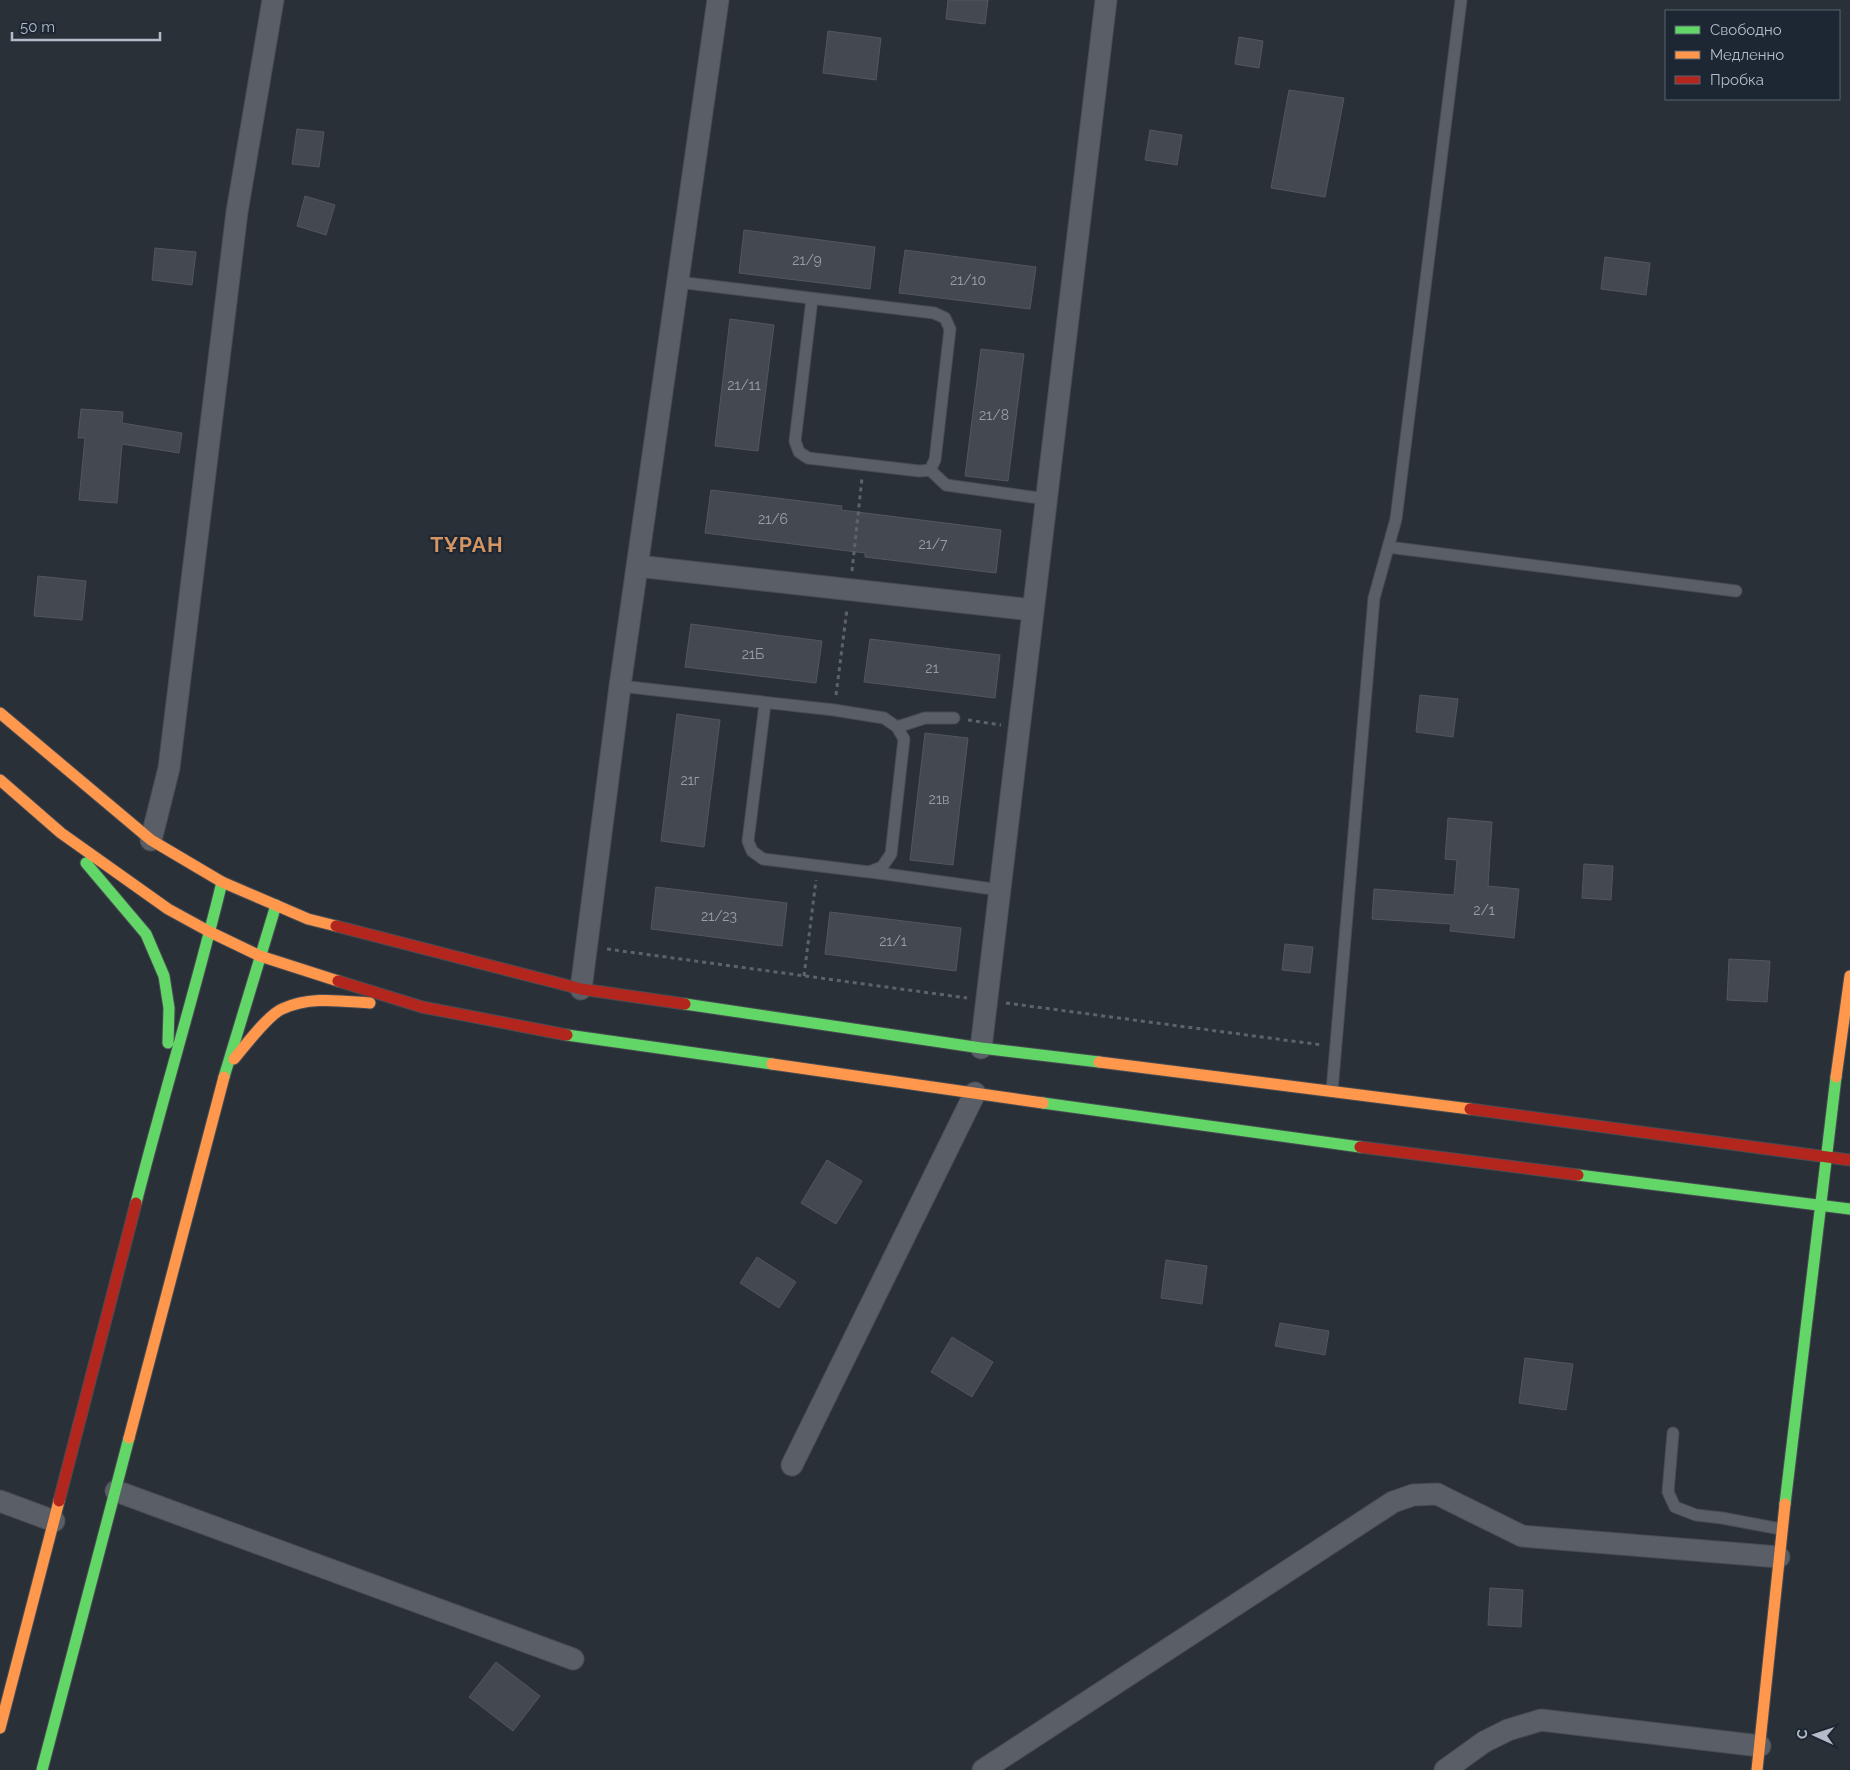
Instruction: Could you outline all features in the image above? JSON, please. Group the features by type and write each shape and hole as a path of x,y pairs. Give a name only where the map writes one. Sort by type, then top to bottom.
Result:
{"street":[{"path":"151,840 169,768 237,212 273,0"},
{"path":"581,989 620,686 718,0"},
{"path":"981,1048 1106,0"},
{"path":"637,566 1033,610"},
{"path":"0,712 151,840 222,882 308,919 581,989 981,1048 1332,1091 1850,1160"},
{"path":"0,780 61,833 168,909 210,932 260,956 422,1007 564,1035 1317,1142 1850,1209"},
{"path":"61,833 146,934 164,976 169,1008 168,1043 162,1101"},
{"path":"0,1728 162,1101 210,932 222,882"},
{"path":"42,1770 226,1070 276,905"},
{"path":"1757,1770 1781,1529 1813,1252 1850,976"},
{"path":"226,1070 256,1032 281,1009 317,999 422,1007"},
{"path":"792,1465 975,1093"},
{"path":"1772,1199 1793,1214"},
{"path":"1813,1252 1824,1233 1835,1224 1850,1216"},
{"path":"1805,1231 1813,1252"},
{"path":"116,1491 573,1659"},
{"path":"983,1770 1392,1502 1412,1496 1438,1494 1522,1536 1778,1557"},
{"path":"0,1501 54,1521"},
{"path":"1445,1770 1484,1742 1508,1730 1542,1720 1760,1746"}],"lane":[{"path":"1332,1091 1374,598 1396,519 1461,0"},
{"path":"678,282 934,313 945,318 950,329 936,460 930,470"},
{"path":"812,299 795,441 799,452 808,458 919,471 930,470 946,485 1046,499"},
{"path":"1388,547 1736,591"},
{"path":"620,686 765,704 834,710 884,718 897,726 904,739 891,854 882,867 869,872"},
{"path":"765,704 748,841 752,851 763,859 1000,890"},
{"path":"897,726 925,718 954,718"},
{"path":"1673,1433 1668,1492 1675,1507 1696,1515 1781,1529"}],"path":[{"path":"954,718 1019,728"},
{"path":"804,976 817,866"},
{"path":"586,946 1336,1047"}],"building":[{"path":"948,0 988,0 985,24 946,19"},
{"path":"828,31 881,38 876,80 823,73"},
{"path":"1239,37 1263,41 1259,68 1235,64"},
{"path":"1289,90 1344,98 1325,197 1271,188"},
{"path":"297,129 324,132 319,167 292,164"},
{"path":"1150,130 1182,135 1177,165 1145,160"},
{"path":"305,196 335,205 326,235 297,226"},
{"path":"744,230 875,247 870,289 739,273"},
{"path":"155,248 196,252 192,285 152,280"},
{"path":"905,250 1036,267 1030,309 899,293"},
{"path":"1605,257 1650,263 1646,295 1601,289"},
{"path":"730,319 774,325 758,451 715,446"},
{"path":"981,349 1024,354 1008,481 965,476"},
{"path":"81,409 123,412 122,423 182,433 179,453 122,444 117,503 79,500 85,438 78,438"},
{"path":"711,490 842,506 841,510 1001,530 996,573 865,557 865,553 705,533"},
{"path":"38,576 86,581 82,620 34,616"},
{"path":"691,624 822,641 816,683 685,667"},
{"path":"870,639 1000,655 995,698 864,682"},
{"path":"1420,695 1458,699 1453,737 1416,732"},
{"path":"677,714 720,720 704,847 661,841"},
{"path":"925,733 968,738 953,865 910,860"},
{"path":"1448,818 1492,822 1488,886 1519,889 1514,938 1450,931 1451,924 1372,919 1374,889 1454,895 1457,860 1445,859"},
{"path":"1584,864 1613,866 1611,900 1582,898"},
{"path":"656,887 787,903 782,946 651,929"},
{"path":"830,912 961,928 956,971 825,954"},
{"path":"1285,944 1313,947 1310,973 1282,970"},
{"path":"1729,959 1770,961 1767,1002 1727,1000"},
{"path":"827,1160 862,1181 836,1224 801,1203"},
{"path":"757,1257 796,1282 779,1308 740,1283"},
{"path":"1166,1260 1207,1266 1202,1304 1161,1298"},
{"path":"1280,1323 1329,1331 1325,1355 1275,1346"},
{"path":"952,1337 993,1362 972,1397 931,1372"},
{"path":"1525,1358 1573,1364 1566,1410 1519,1403"},
{"path":"1490,1588 1523,1590 1521,1627 1488,1625"},
{"path":"496,1662 540,1696 513,1731 469,1697"}],"traffic: fast":[{"path":"86,863 146,934 164,976 169,1008 168,1043"},
{"path":"136,1203 222,882"},
{"path":"224,1077 276,905"},
{"path":"685,1004 981,1048 1099,1062"},
{"path":"567,1035 772,1064"},
{"path":"1785,1504 1836,1077"},
{"path":"1043,1103 1360,1147"},
{"path":"1578,1175 1850,1209"},
{"path":"42,1770 129,1438"}],"traffic: slow":[{"path":"0,713 151,840 222,882 308,919 336,926"},
{"path":"0,780 61,833 168,909 260,956 338,981"},
{"path":"1836,1077 1850,976"},
{"path":"234,1059 264,1024 276,1012 282,1009 303,1002 314,1001 370,1003"},
{"path":"1099,1062 1470,1109"},
{"path":"772,1064 1043,1103"},
{"path":"129,1438 224,1077"},
{"path":"0,1728 59,1501"},
{"path":"1757,1770 1785,1504"}],"traffic: jam":[{"path":"336,926 581,989 685,1004"},
{"path":"338,981 422,1007 567,1035"},
{"path":"1470,1109 1850,1160"},
{"path":"1360,1147 1578,1175"},
{"path":"59,1501 136,1203"}],"district":[{"name":"ТҰРАН","path":"467,545"}]}
